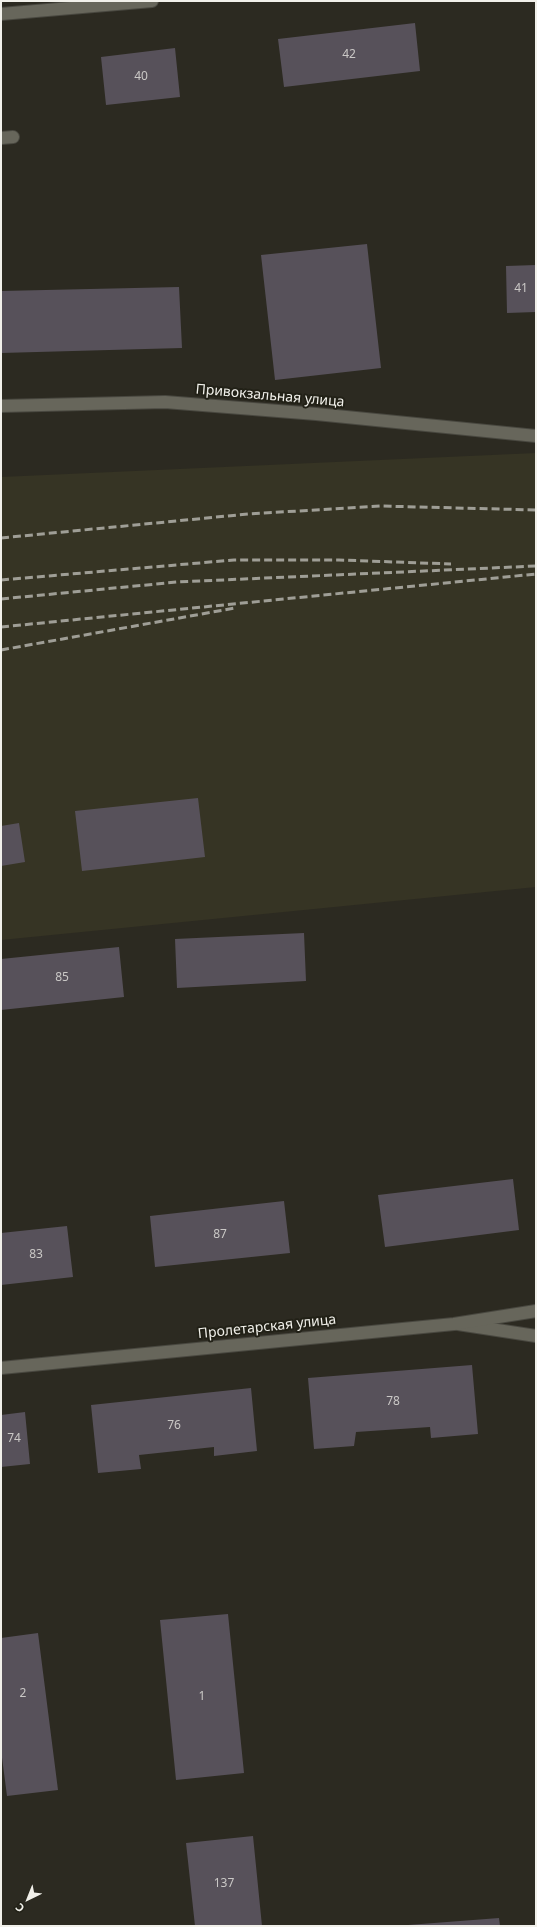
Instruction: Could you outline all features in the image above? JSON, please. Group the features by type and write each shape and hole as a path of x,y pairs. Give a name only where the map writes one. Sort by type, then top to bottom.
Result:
{"street":[{"path":"1,14 103,3 152,1"},
{"path":"1,138 13,137"},
{"name":"Привокзальная улица","path":"1,406 165,402 316,414 536,436"},
{"name":"Пролетарская улица","path":"1,1368 454,1324 536,1311"},
{"path":"454,1324 536,1336"}],"shaded area":[{"path":"536,453 536,887 1,940 1,477"}],"building":[{"path":"415,23 420,71 284,87 278,39"},
{"path":"175,48 180,97 106,105 101,57"},
{"path":"367,244 381,368 275,380 261,255"},
{"path":"536,265 536,312 507,313 506,266"},
{"path":"179,287 182,348 1,353 1,291"},
{"path":"198,798 205,857 82,871 75,811"},
{"path":"19,823 25,862 1,866 1,826"},
{"path":"304,933 306,981 177,988 175,939"},
{"path":"119,947 124,997 1,1010 1,959"},
{"path":"513,1179 519,1230 385,1247 378,1195"},
{"path":"284,1201 290,1253 155,1267 150,1216"},
{"path":"67,1226 73,1277 1,1285 1,1233"},
{"path":"472,1365 478,1434 431,1438 430,1427 356,1432 354,1446 314,1449 308,1378"},
{"path":"251,1388 257,1451 214,1456 214,1447 139,1455 141,1469 98,1473 91,1405"},
{"path":"25,1412 30,1464 1,1467 1,1415"},
{"path":"228,1614 244,1773 176,1780 160,1620"},
{"path":"38,1633 58,1790 7,1796 1,1750 1,1638"},
{"path":"253,1836 262,1926 195,1926 186,1843"},
{"path":"499,1918 500,1926 408,1926 408,1925"}],"railway":[{"path":"1,538 248,514 381,506 536,510"},
{"path":"1,580 234,560 339,560 451,564"},
{"path":"1,599 177,582 536,566"},
{"path":"1,627 536,574"},
{"path":"1,650 235,608"}]}
